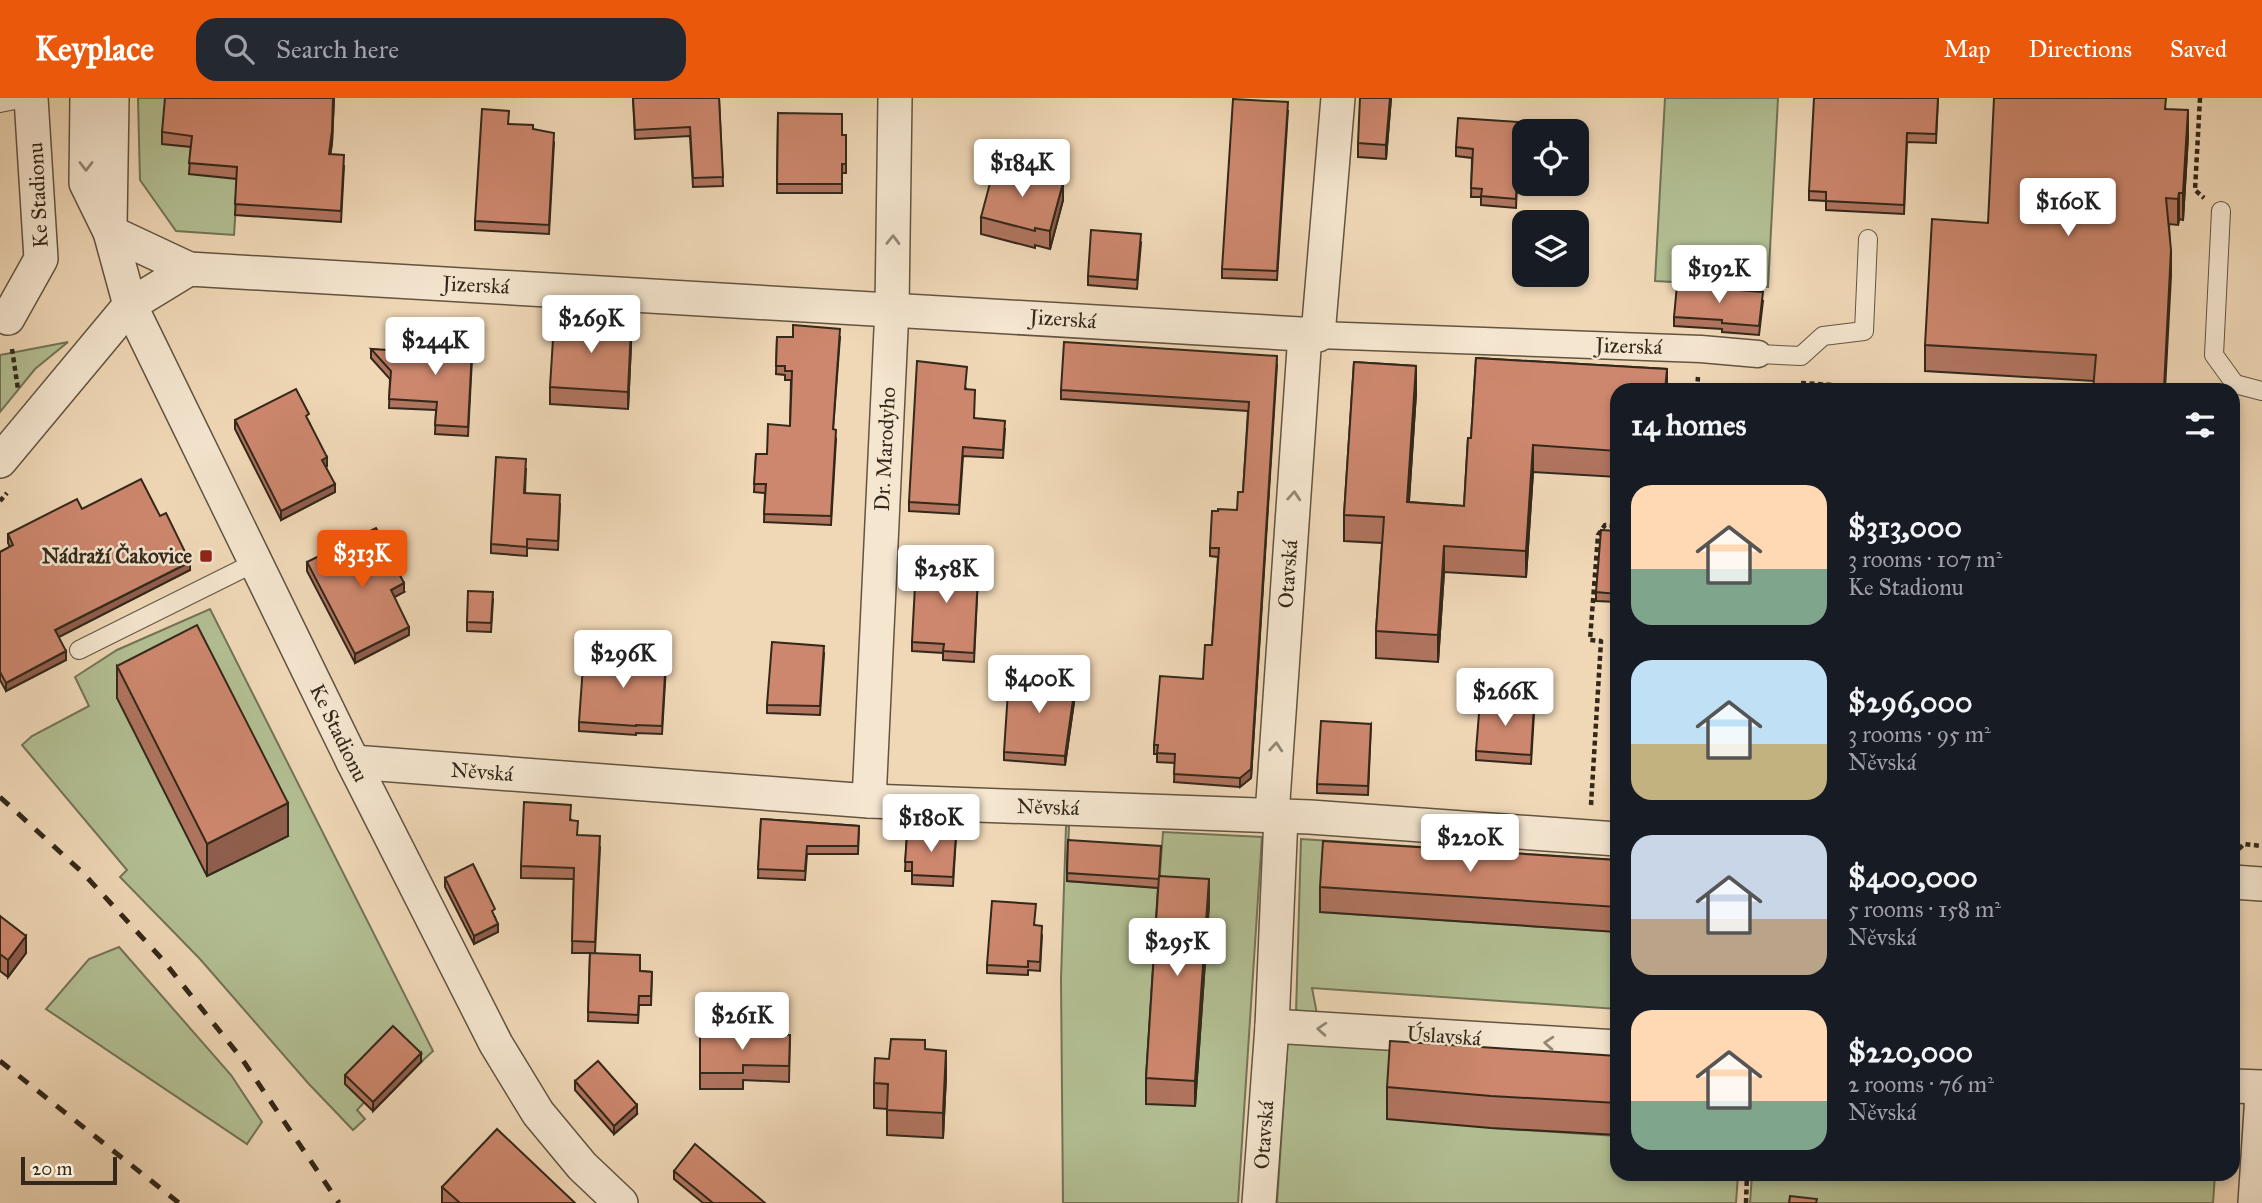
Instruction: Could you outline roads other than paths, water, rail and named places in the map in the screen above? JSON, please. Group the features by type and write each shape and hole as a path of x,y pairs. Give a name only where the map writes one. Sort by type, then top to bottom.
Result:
{"street":[{"name":"Ke Stadionu","path":"4,319 41,259 31,98"},
{"name":"Ke Stadionu","path":"87,98 86,183 110,232 130,305 353,762 496,1044 538,1113 582,1166 621,1203"},
{"name":"Ke Stadionu","path":"110,232 112,98"},
{"name":"Dr. Marodyho","path":"869,801 892,308 895,98"},
{"name":"Otavská","path":"1259,1203 1272,1026 1276,815 1312,334 1338,98"},
{"name":"Jizerská","path":"110,232 189,269 1312,334 1701,349 1758,354"},
{"path":"0,461 130,305 189,269"},
{"name":"Něvská","path":"353,762 869,801 1276,815 1610,839"},
{"path":"2240,882 2262,884"},
{"name":"Úslavská","path":"1272,1026 1610,1047"},
{"path":"2240,1086 2262,1087"},
{"path":"2255,1203 2262,1095"}],"lane":[{"path":"0,103 25,98"},
{"path":"2221,211 2214,355 2234,383"},
{"path":"1758,354 1801,356 1823,336 1864,331 1868,239"},
{"path":"2240,385 2262,391"},
{"path":"79,650 256,562"}],"railway":[{"path":"0,797 83,873 162,959 242,1059 339,1203"},
{"path":"0,1061 179,1203"}],"place":[{"name":"Nádraží Čakovice","path":"206,556"}]}
